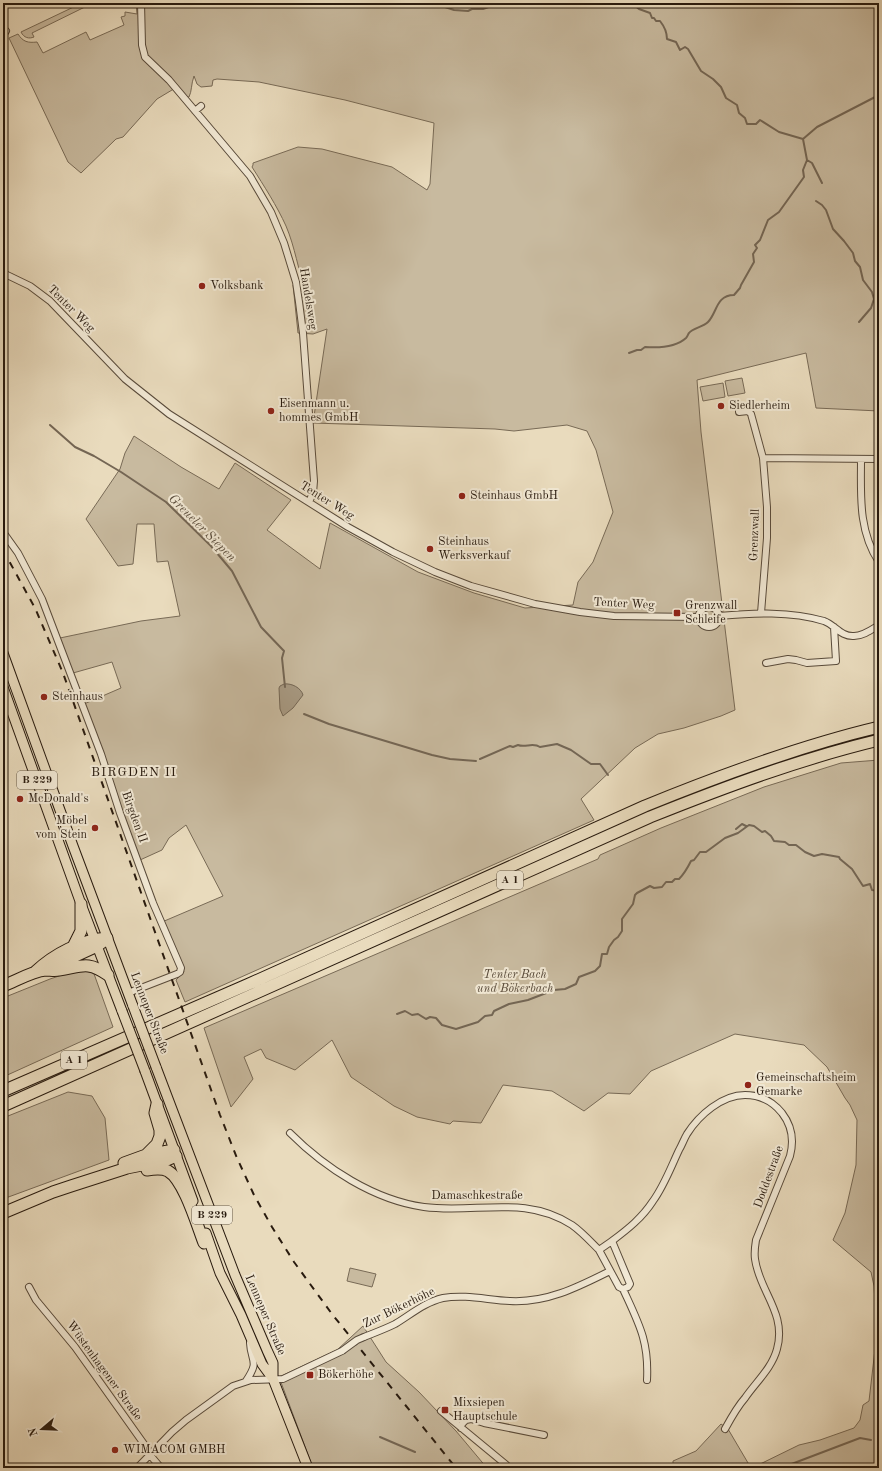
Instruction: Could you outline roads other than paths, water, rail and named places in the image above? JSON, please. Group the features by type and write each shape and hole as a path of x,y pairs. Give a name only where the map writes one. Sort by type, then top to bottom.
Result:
{"highway":[{"name":"A 1","path":"3,1091 242,987 645,806 703,782 757,763 822,742 879,727"},
{"name":"A 1","path":"3,1106 657,815 710,793 784,767 879,740"},
{"path":"73,947 81,931 81,904"},
{"path":"50,971 58,964 108,938"},
{"path":"33,974 44,963 73,947 96,943"},
{"path":"3,986 46,970 50,971 86,966 96,968 108,975"},
{"path":"3,1114 10,1111 16,1101"},
{"path":"146,1155 157,1144 160,1136 160,1130 155,1113 157,1104"},
{"path":"3,1207 146,1155 175,1153"},
{"path":"3,1213 53,1192 127,1168 167,1160 175,1153"},
{"path":"127,1168 142,1170 160,1169 174,1176 183,1188 208,1246"}],"main road":[{"name":"Lenneper Straße","path":"3,653 187,1149 235,1275 268,1350 273,1364 273,1379"},
{"name":"Lenneper Straße","path":"3,686 81,904 157,1104 208,1246 262,1364 273,1379 308,1468"},
{"path":"175,1153 187,1149"}],"street":[{"name":"Handelsweg","path":"141,3 142,49 145,57 169,80 243,168 260,191 278,228 294,274 303,333 314,481 313,493 309,502"},
{"path":"195,111 201,106"},
{"name":"Tenter Weg","path":"3,273 30,286 50,301 125,379 158,406 363,536 393,552 435,572 485,590 535,604 597,614 633,617 699,617"},
{"name":"Grenzwall","path":"739,412 748,411 752,414 763,458 767,524 760,613"},
{"path":"763,458 879,459"},
{"path":"861,459 862,516 867,538 878,558"},
{"name":"Birgden II","path":"3,532 18,553 42,599 101,754 152,904 181,968 178,974 128,992"},
{"path":"710,607 716,610 719,616 717,622 712,626 702,623 699,617 704,608 710,607"},
{"path":"719,616 760,613 781,614 826,622 844,634 856,636 863,634 879,625"},
{"path":"766,663 788,659 809,663 836,661 834,626"},
{"name":"Doddestraße","path":"599,1250 636,1222 646,1210 659,1192 687,1134 698,1120 713,1107 729,1098 740,1095 748,1095 767,1100 783,1114 791,1130 792,1147 782,1178 756,1240 754,1250 756,1267 777,1317 779,1333 778,1344 767,1369 743,1399 725,1429"},
{"name":"Damaschkestraße","path":"290,1133 316,1158 337,1172 380,1194 409,1204 440,1208 507,1206 536,1209 556,1216 573,1226 599,1250 618,1287 622,1289"},
{"path":"612,1241 630,1284 628,1287 622,1289 643,1334 647,1354 647,1380"},
{"name":"Zur Bökerhöhe","path":"138,1468 167,1437 186,1420 226,1390 246,1381 283,1379 289,1377 342,1351 357,1340 394,1324 438,1299 458,1297 511,1301 543,1299 575,1288 610,1271"},
{"name":"Wüstenhagener Straße","path":"29,1287 36,1300 80,1354 144,1444 150,1455 161,1468"},
{"path":"246,1381 254,1364 250,1335"},
{"path":"441,1411 510,1468"},
{"path":"461,1428 462,1424 466,1420 471,1419 544,1435"}],"waterway":[{"path":"433,3 454,10 468,11 472,9 483,9 497,4 542,4"},
{"path":"632,3 639,9 650,13 652,18 656,21 660,21 665,30 667,39 676,42 680,50 685,47 688,49 701,71 713,79 721,87 726,98 737,105 739,113 745,118 747,124 756,124 760,120 779,132 803,139"},
{"path":"629,353 641,350 645,347 672,346 686,338 691,331 708,322 720,301 728,296 734,295 740,288 754,262 753,254 757,248 755,245 760,240 768,220 779,212 804,177 803,170 807,160 803,139 817,127 879,95"},
{"path":"807,160 812,163 822,183"},
{"path":"816,201 826,210 833,229 853,253 855,261 860,267 863,280 872,292 874,299 871,308 859,322"},
{"name":"Greueler Siepen","path":"50,425 75,447 121,472 166,502 211,546 232,571 261,627 284,651 282,658 285,687"},
{"name":"Greueler Siepen","path":"304,714 329,724 432,755 450,759 476,761"},
{"name":"Greueler Siepen","path":"480,759 510,746 535,745 540,747 557,744 571,750 591,764 600,764 608,775"},
{"name":"Greueler Siepen","path":"736,829 742,824 746,826"},
{"path":"397,1014 405,1011 412,1015 418,1014 426,1019 430,1017 436,1018 442,1025 456,1029 478,1022 485,1016 492,1015 494,1011 509,1004 528,1000 554,990 565,989 576,984 579,977 595,971 600,966 602,954 607,954 609,947 622,931 622,919 633,904 637,893 650,886 654,888 662,887 666,882 672,882 675,879 679,879 691,861 694,860 700,852 706,852 725,838 738,833 749,825 754,826 762,832 765,831 774,841 785,842 789,845 796,845 805,852 814,856 822,854 839,857 852,869 863,886 870,884 872,890 879,891"},
{"path":"380,1437 415,1452"},
{"path":"781,1468 860,1438 871,1440"}],"railway":[{"path":"3,550 35,608 63,673 220,1115 254,1195 294,1262 332,1314 456,1468"}],"place":[{"name":"Volksbank","path":"202,286"},
{"name":"Siedlerheim","path":"721,406"},
{"name":"Eisenmann u. hommes GmbH","path":"271,411"},
{"name":"Steinhaus GmbH","path":"462,496"},
{"name":"Steinhaus Werksverkauf","path":"430,549"},
{"name":"Grenzwall Schleife","path":"677,613"},
{"name":"Steinhaus","path":"44,697"},
{"name":"McDonald's","path":"20,799"},
{"name":"Möbel vom Stein","path":"95,828"},
{"name":"Gemeinschaftsheim Gemarke","path":"748,1085"},
{"name":"Bökerhöhe","path":"310,1375"},
{"name":"Mixsiepen Hauptschule","path":"445,1410"},
{"name":"WIMACOM GMBH","path":"115,1450"}],"district":[{"name":"BIRGDEN II","path":"134,772"}],"park label":[{"name":"Tenter Bach und Bökerbach","path":"515,982"}]}
